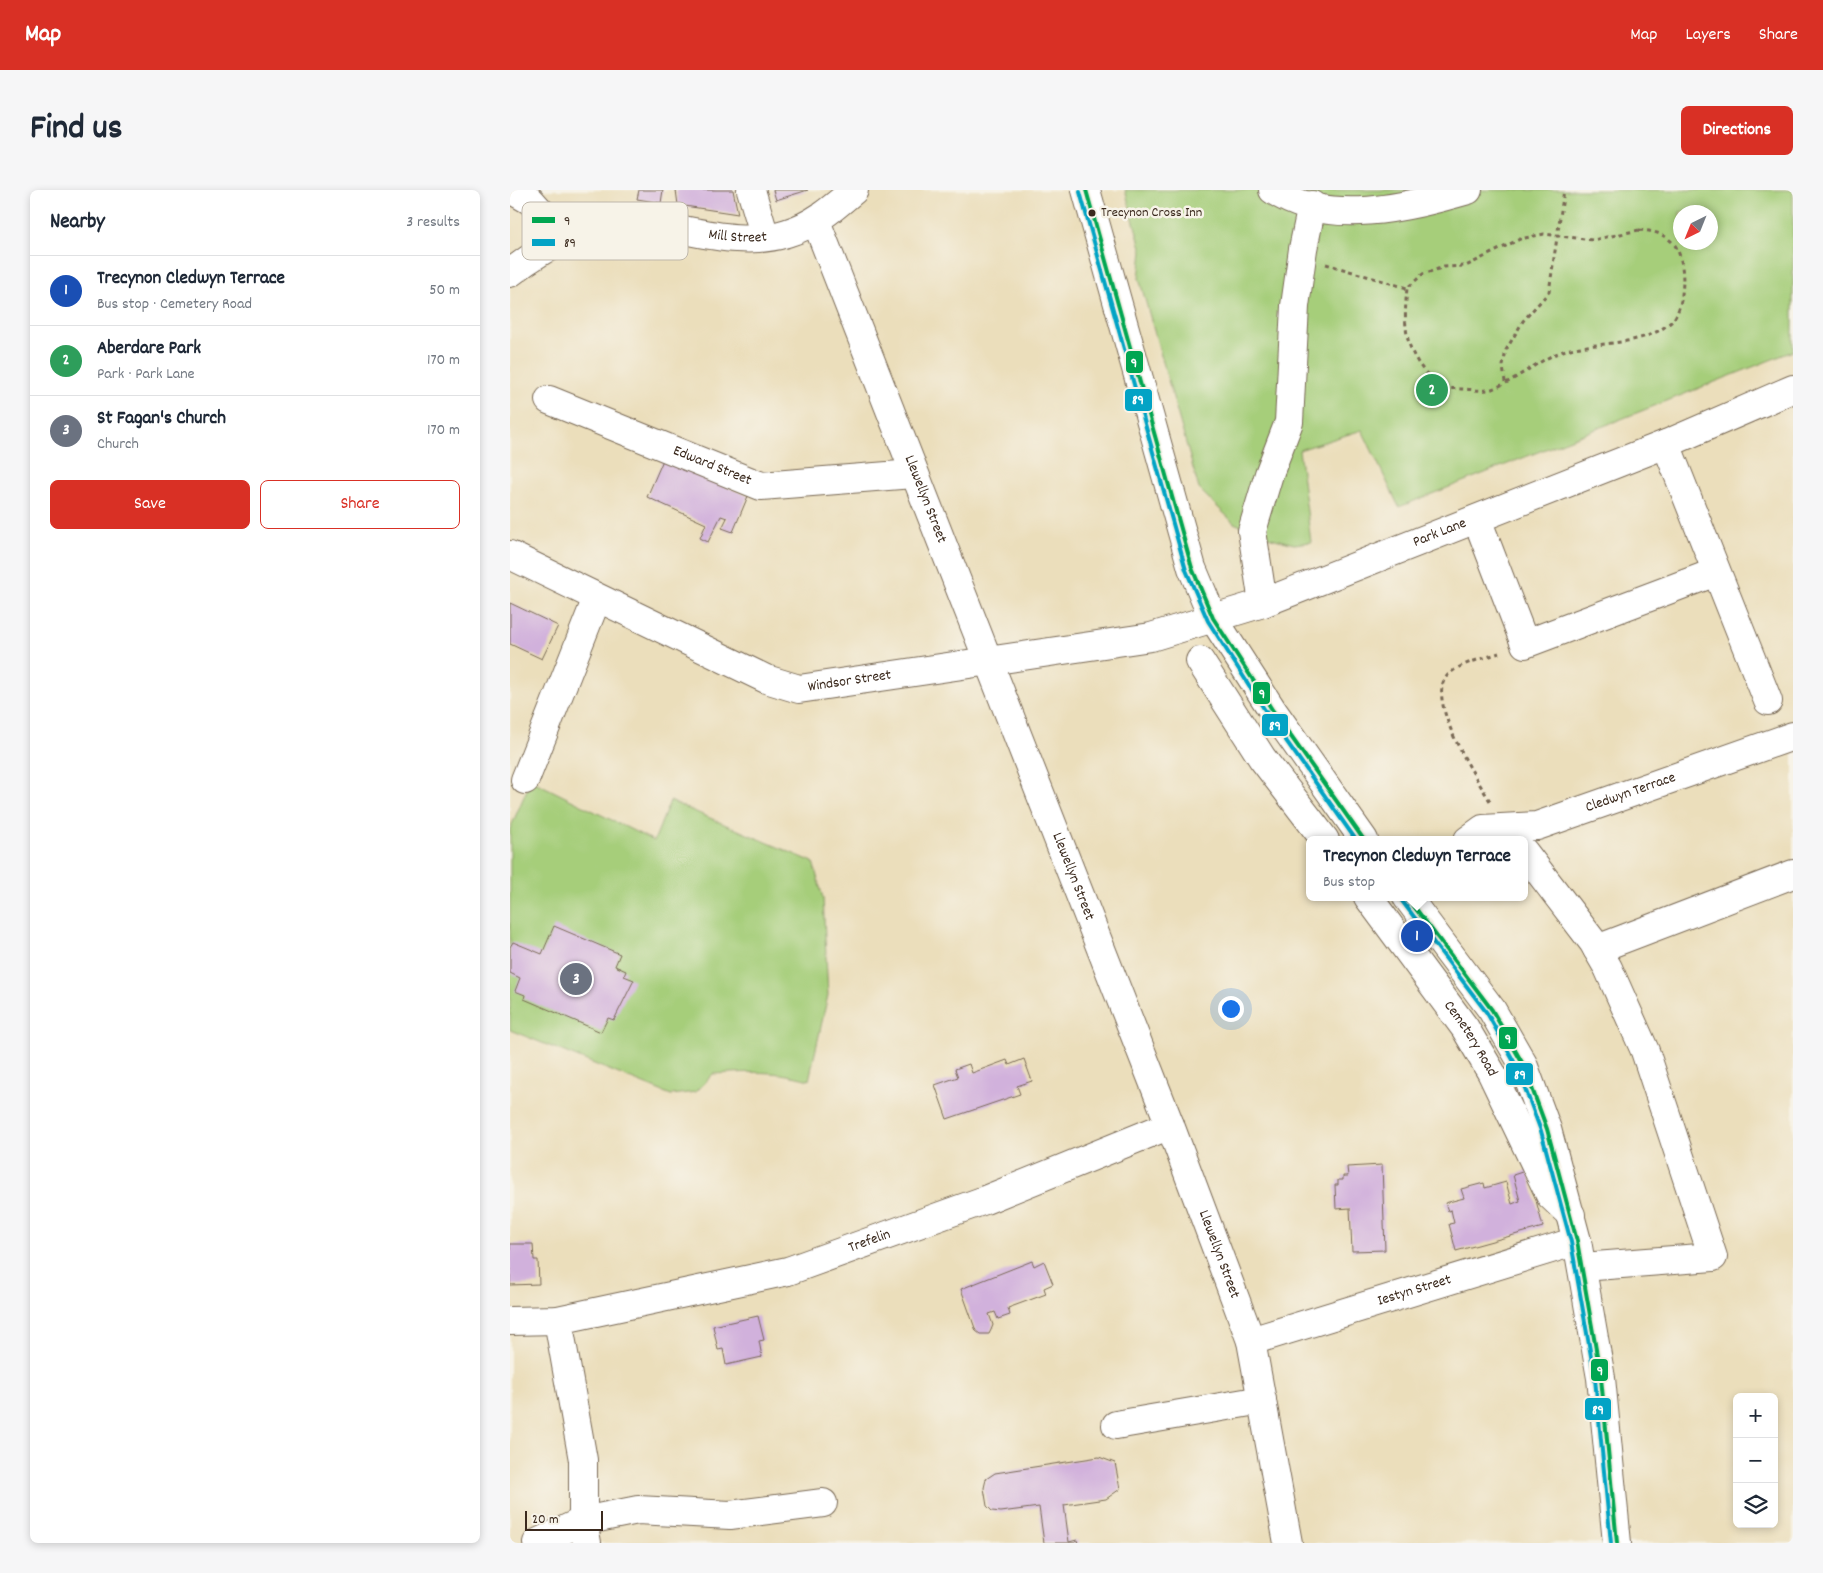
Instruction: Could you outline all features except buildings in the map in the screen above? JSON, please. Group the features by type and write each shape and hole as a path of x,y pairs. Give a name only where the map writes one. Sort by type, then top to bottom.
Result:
{"street":[{"path":"512,190 532,202"},
{"path":"751,190 765,237"},
{"name":"Mill Street","path":"688,231 720,237 765,237 786,234 816,221 854,190"},
{"path":"1086,190 1192,568 1213,618 1273,711 1361,836"},
{"path":"1273,190 1284,198 1339,212 1384,210 1468,190"},
{"path":"1263,603 1252,531 1269,474 1289,422 1295,306 1312,205"},
{"name":"Llewellyn Street","path":"816,221 1170,1125 1251,1341 1288,1543"},
{"name":"Mill Street","path":"510,273 530,260"},
{"name":"Park Lane","path":"1213,618 1263,603 1666,444 1793,390"},
{"name":"Edward Street","path":"549,400 761,486 914,474"},
{"path":"1666,444 1768,702"},
{"path":"1477,518 1525,644 1716,572"},
{"name":"Windsor Street","path":"510,555 766,679 799,690 1152,638 1213,618"},
{"path":"525,780 597,598"},
{"path":"1200,662 1273,773 1322,836"},
{"path":"1246,733 1273,711"},
{"name":"Cledwyn Terrace","path":"1473,836 1483,829 1511,834 1537,826 1793,736"},
{"path":"1528,857 1597,949 1608,968 1645,1051 1713,1257 1582,1267"},
{"path":"1597,949 1793,874"},
{"name":"Cemetery Road","path":"1371,901 1464,1028 1491,1072 1550,1195 1574,1228"},
{"path":"1410,901 1492,1010 1523,1064 1547,1129 1574,1228 1601,1378 1617,1543"},
{"name":"Trefelin","path":"510,1321 558,1320 788,1271 984,1200 1170,1125"},
{"name":"Iestyn Street","path":"1251,1341 1574,1228"},
{"path":"558,1320 583,1460 585,1532"},
{"path":"1116,1425 1262,1400"},
{"path":"537,1543 585,1532 638,1510 730,1515 823,1503"}],"path":[{"path":"1505,382 1503,366 1506,350 1523,321 1549,292 1559,235 1564,190"},
{"path":"1639,230 1652,230 1663,235 1675,245 1683,283 1680,303 1673,321 1657,332 1626,341 1587,345 1564,351 1491,390 1443,388 1428,376 1415,361 1406,338 1404,320 1407,288 1423,274 1444,267 1466,266 1520,239 1544,234 1593,240 1639,230"},
{"path":"1302,256 1407,288"},
{"path":"1511,834 1464,759 1444,710 1441,687 1448,674 1458,668 1525,644"}],"green space":[{"path":"1125,190 1793,190 1793,351 1399,507 1362,430 1299,450 1311,542 1294,544 1264,536 1234,523 1199,489 1139,278 1142,251"},
{"path":"531,780 654,841 670,801 813,862 823,898 828,995 809,1080 773,1073 713,1074 696,1092 671,1095 510,1030 510,829"}],"transit line":[{"name":"9","path":"1086,190 1192,568 1213,618 1273,711 1361,836"},
{"name":"89","path":"1080,192 1186,570 1208,621 1268,715 1353,836"},
{"name":"89","path":"1402,901 1487,1013 1517,1067 1541,1131 1571,1242 1595,1379 1611,1543"},
{"name":"9","path":"1410,901 1492,1010 1523,1064 1547,1129 1577,1241 1601,1378 1617,1543"}],"place":[{"name":"Trecynon Cross Inn","path":"1092,213"},
{"name":"Aberdare Park","path":"1432,390"},
{"name":"Trecynon Cledwyn Terrace","path":"1417,936"},
{"name":"St Fagan's Church","path":"576,979"}]}
